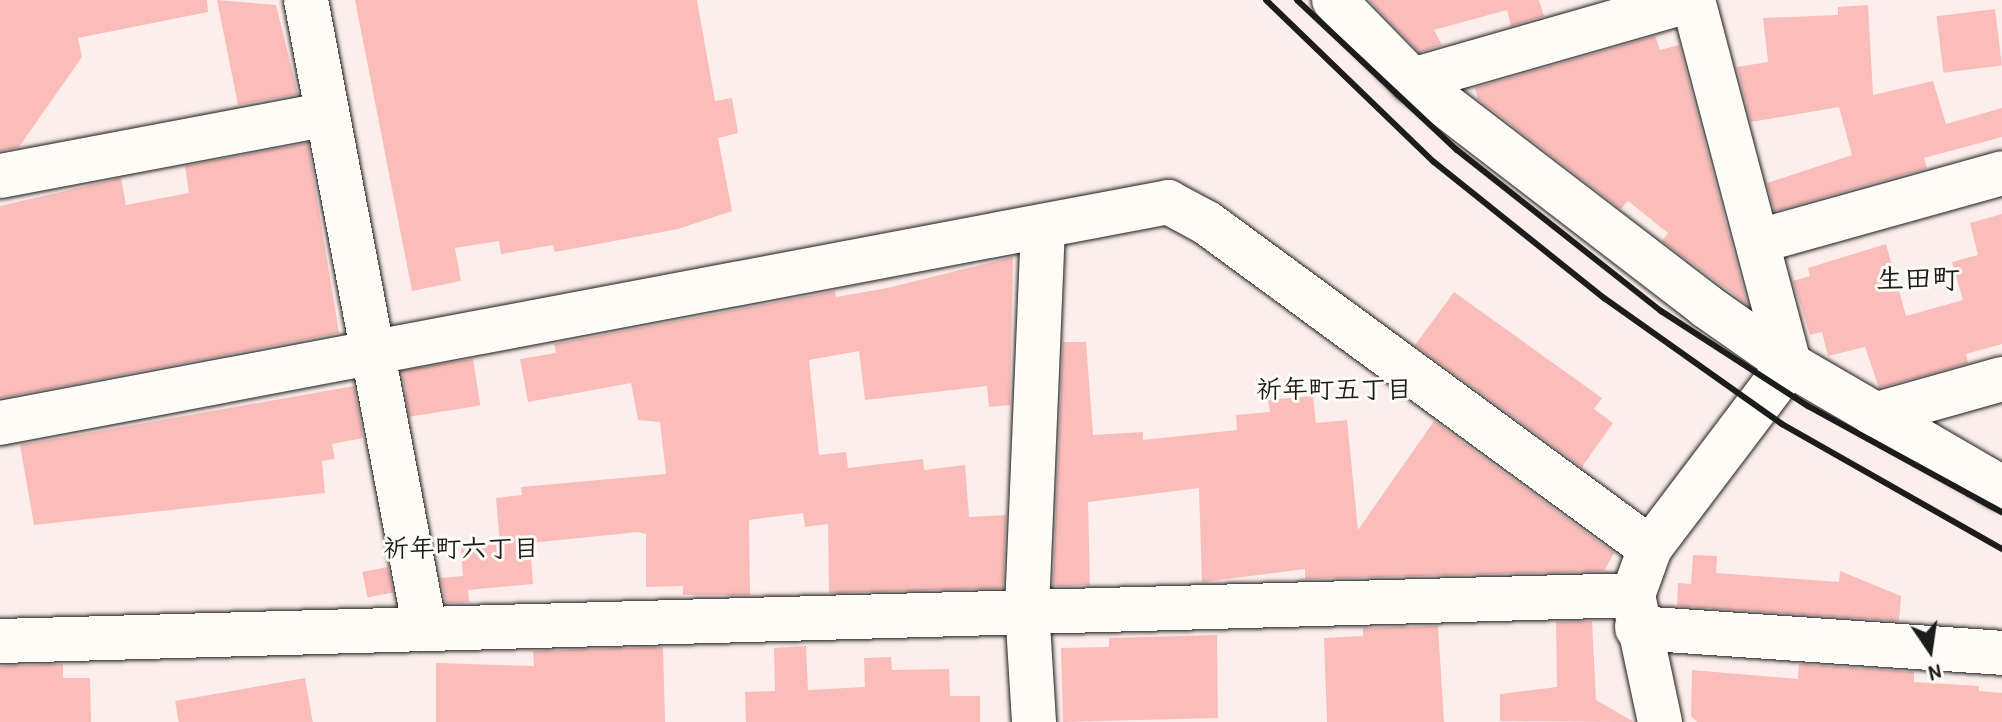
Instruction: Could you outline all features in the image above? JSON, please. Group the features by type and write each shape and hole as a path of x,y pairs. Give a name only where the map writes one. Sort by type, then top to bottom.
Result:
{"street":[{"path":"306,0 425,629"},
{"path":"1334,0 1412,80 1789,364 2002,488"},
{"path":"1412,80 1692,0 1759,241 1789,364"},
{"path":"0,176 327,114"},
{"path":"1759,241 2002,173"},
{"path":"0,423 1168,202 1207,223 1650,548"},
{"path":"1034,722 1027,609 1043,226"},
{"path":"1660,722 1635,611 1650,548 1789,364"},
{"path":"1874,415 2002,379"},
{"path":"0,641 1027,609 1635,611 2002,653"}],"building":[{"path":"0,0 207,0 208,12 78,38 82,57 19,147 0,151"},
{"path":"217,0 276,5 298,94 238,105"},
{"path":"355,0 697,0 715,101 732,98 738,133 718,138 732,211 678,229 555,252 553,245 501,254 499,241 455,248 461,281 412,291"},
{"path":"1369,0 1539,0 1544,16 1511,26 1507,10 1434,30 1442,45 1419,52"},
{"path":"1868,5 1873,95 1933,81 1946,124 2002,108 2002,137 1924,158 1927,168 1774,211 1767,183 1852,155 1839,107 1751,122 1737,67 1768,62 1763,18 1838,15 1838,7"},
{"path":"1995,9 2002,66 1943,73 1936,16"},
{"path":"1655,36 1660,50 1679,45 1747,304 1662,241 1668,233 1628,201 1621,209 1478,99 1475,88"},
{"path":"308,143 339,333 0,398 0,206 121,178 126,205 189,193 185,166"},
{"path":"2002,214 2002,344 1966,354 1968,363 1879,388 1865,347 1828,356 1822,332 1810,335 1793,281 1810,276 1808,268 1886,244 1906,316 1963,300 1952,262 1978,255 1970,223"},
{"path":"1013,257 1010,405 989,407 987,386 865,400 859,351 809,360 819,455 846,452 848,468 923,459 924,470 965,465 969,517 1006,515 1003,588 829,593 828,524 805,527 803,513 749,520 750,595 683,595 683,586 646,587 646,534 638,532 530,543 533,584 468,590 469,602 446,603 441,578 463,576 461,546 500,544 496,498 522,495 521,487 666,474 660,422 638,420 631,383 528,402 520,359 556,353 554,344 835,291 836,297 887,288"},
{"path":"1454,292 1602,398 1594,409 1613,423 1582,467 1415,345"},
{"path":"1063,342 1086,342 1093,435 1143,432 1143,440 1237,430 1236,415 1270,412 1268,400 1313,396 1316,423 1347,420 1358,530 1434,421 1614,553 1604,571 1305,579 1305,569 1202,582 1199,488 1088,502 1090,585 1053,586"},
{"path":"473,359 480,405 409,417 402,370"},
{"path":"354,386 363,438 332,444 335,459 322,461 325,493 34,525 20,445"},
{"path":"1693,555 1717,556 1716,573 1839,582 1840,571 1901,596 1899,621 1677,606 1678,583 1691,584"},
{"path":"388,567 393,593 367,597 362,572"},
{"path":"1592,621 1596,700 1634,722 1500,721 1500,694 1557,687 1556,622"},
{"path":"1438,626 1444,722 1327,722 1324,638 1363,636 1363,628"},
{"path":"1217,635 1218,718 1063,722 1061,648 1109,647 1109,638"},
{"path":"806,646 808,690 865,687 864,658 891,657 892,670 949,669 950,696 980,696 980,722 746,722 745,692 775,691 774,648"},
{"path":"663,647 665,722 436,722 436,663 534,666 533,651"},
{"path":"63,664 63,678 90,678 91,722 0,722 0,666"},
{"path":"1799,664 1914,672 1914,682 1979,686 1979,691 2002,693 2002,722 1697,722 1691,716 1692,670 1798,679"},
{"path":"305,678 313,722 179,722 175,701"}],"railway":[{"path":"1266,0 1434,162 1604,298 1782,424 2002,549"},
{"path":"1297,0 1457,150 1661,311 1808,406 2002,512"}],"district":[{"name":"生田町","path":"1918,278"},
{"name":"祈年町五丁目","path":"1334,389"},
{"name":"祈年町六丁目","path":"461,548"}]}
